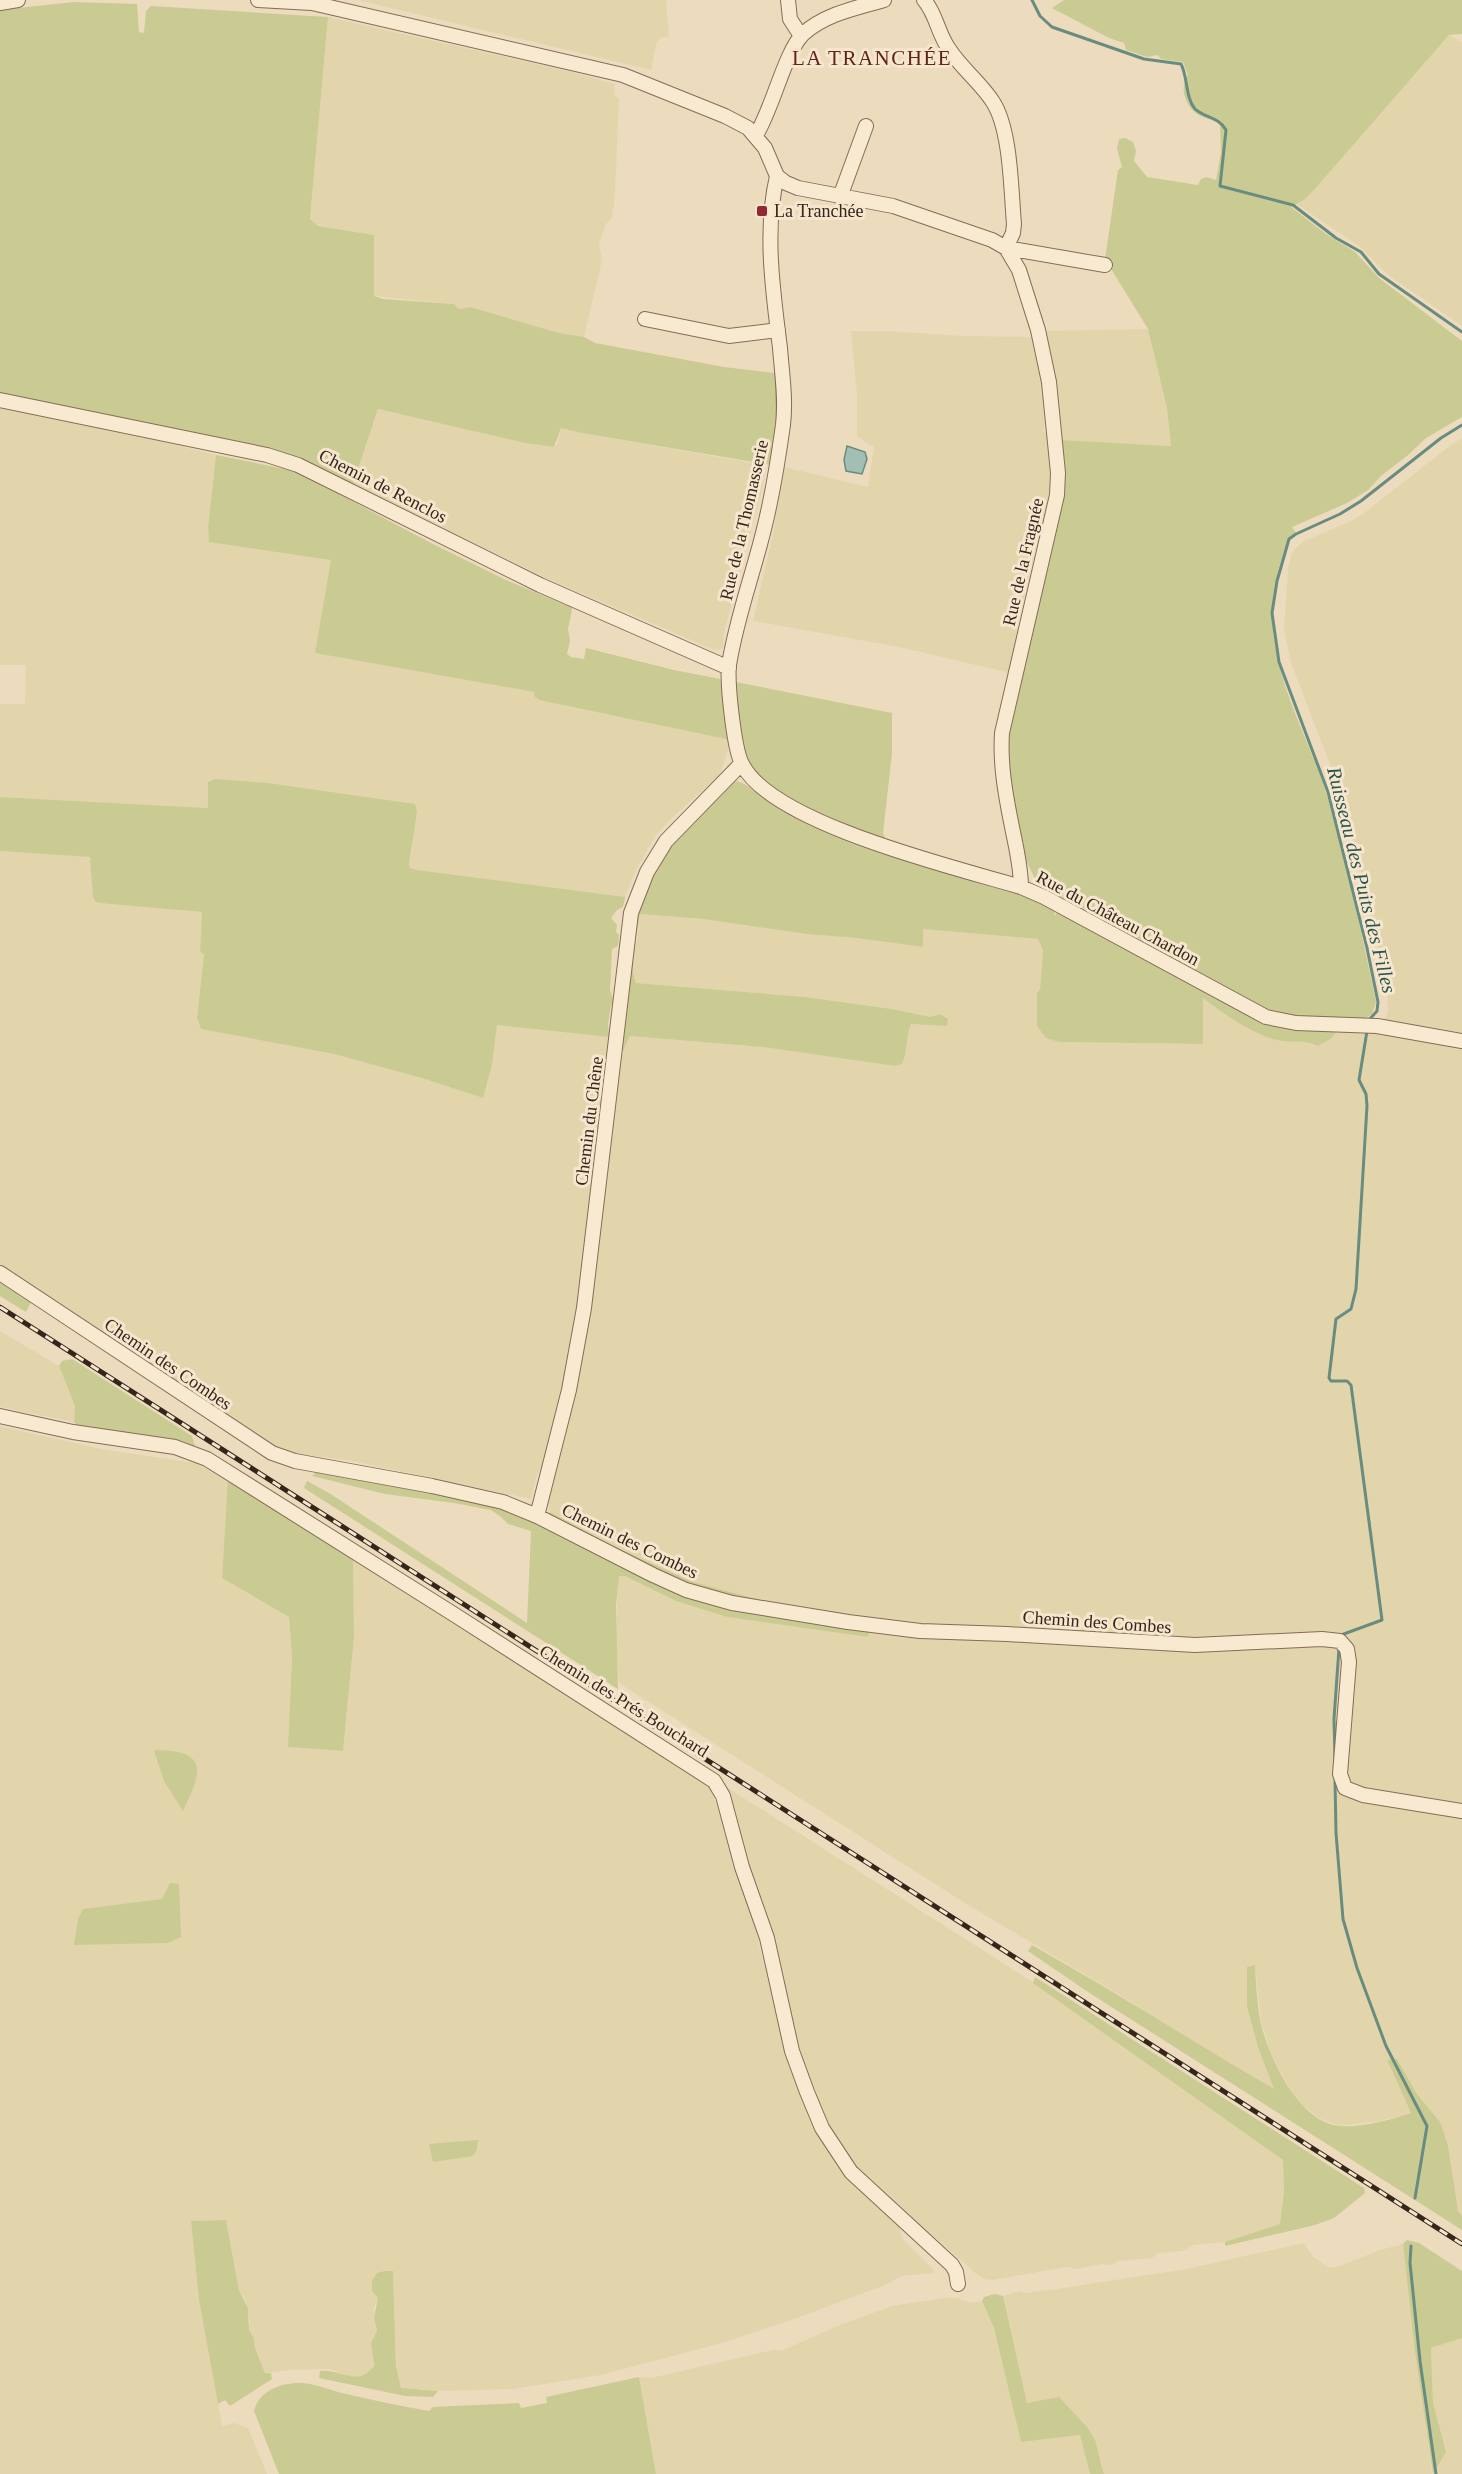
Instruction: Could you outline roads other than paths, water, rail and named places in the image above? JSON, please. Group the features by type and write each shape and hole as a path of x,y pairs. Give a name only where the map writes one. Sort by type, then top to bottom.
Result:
{"street":[{"path":"0,3 18,0"},
{"path":"258,0 313,1 623,75 725,116 748,128 765,148 777,176 798,188 892,206 992,240 1006,248 1105,265"},
{"path":"788,0 790,19 801,36"},
{"path":"756,135 771,105 791,53 801,36 818,23 840,12 884,0"},
{"path":"924,0 950,52 994,103 1000,117 1008,160 1014,225 1006,248"},
{"path":"840,197 866,126"},
{"name":"Rue de la Thomasserie","path":"741,764 730,696 729,668 764,531 778,462 785,389 771,232 777,176"},
{"name":"Rue de la Fragnée","path":"1006,248 1018,270 1038,330 1049,382 1058,472 1055,506 1002,732 1001,749 1005,792 1021,887"},
{"path":"645,319 729,336 778,330"},
{"name":"Chemin de Renclos","path":"0,400 267,455 298,465 540,585 729,668"},
{"name":"Rue du Château Chardon","path":"741,764 766,792 823,823 862,839 1021,887 1059,903 1266,1017 1296,1023 1367,1026 1462,1041"},
{"name":"Chemin du Chêne","path":"537,1516 567,1400 584,1308 632,913 647,872 666,841 741,764"},
{"name":"Chemin des Combes","path":"0,1273 272,1453 295,1461 469,1493 503,1502 537,1516 615,1557 686,1590 732,1603 793,1614 920,1631 1159,1644 1237,1645 1340,1642 1349,1657 1340,1774 1345,1788 1363,1795 1462,1810"},
{"name":"Chemin des Prés Bouchard","path":"0,1416 73,1432 175,1447 207,1459 475,1627 714,1781 723,1796 742,1867 767,1938 792,2051 822,2128 851,2172 952,2265 958,2284"}],"water":[{"path":"847,446 865,452 867,459 862,474 846,471 844,460"}],"waterway":[{"path":"1032,0 1040,16 1052,27 1144,59 1181,64 1190,99 1195,109 1220,122 1226,130 1220,186 1293,205 1336,238 1361,252 1379,274 1462,332"},
{"name":"Ruisseau des Puits des Filles","path":"1368,1021 1377,1011 1378,1002 1367,948 1328,792 1279,662 1272,613 1277,581 1289,539 1361,501 1441,438 1462,425"},
{"name":"Ruisseau des Puits des Filles","path":"1341,1635 1382,1620 1351,1385 1347,1381 1331,1381 1329,1378 1336,1319 1351,1309 1356,1289 1367,1106 1366,1094 1359,1080 1367,1031"},
{"name":"Ruisseau des Puits des Filles","path":"1335,1758 1334,1719 1339,1648"},
{"name":"Ruisseau des Puits des Filles","path":"1335,1780 1336,1833 1343,1919 1357,1968 1386,2046 1427,2126 1415,2198"},
{"name":"Ruisseau des Puits des Filles","path":"1411,2246 1410,2263 1420,2361 1436,2474"}],"railway":[{"path":"0,1307 1462,2244"}],"place":[{"name":"La Tranchée","path":"762,211"}],"district":[{"name":"LA TRANCHÉE","path":"872,58"}]}
